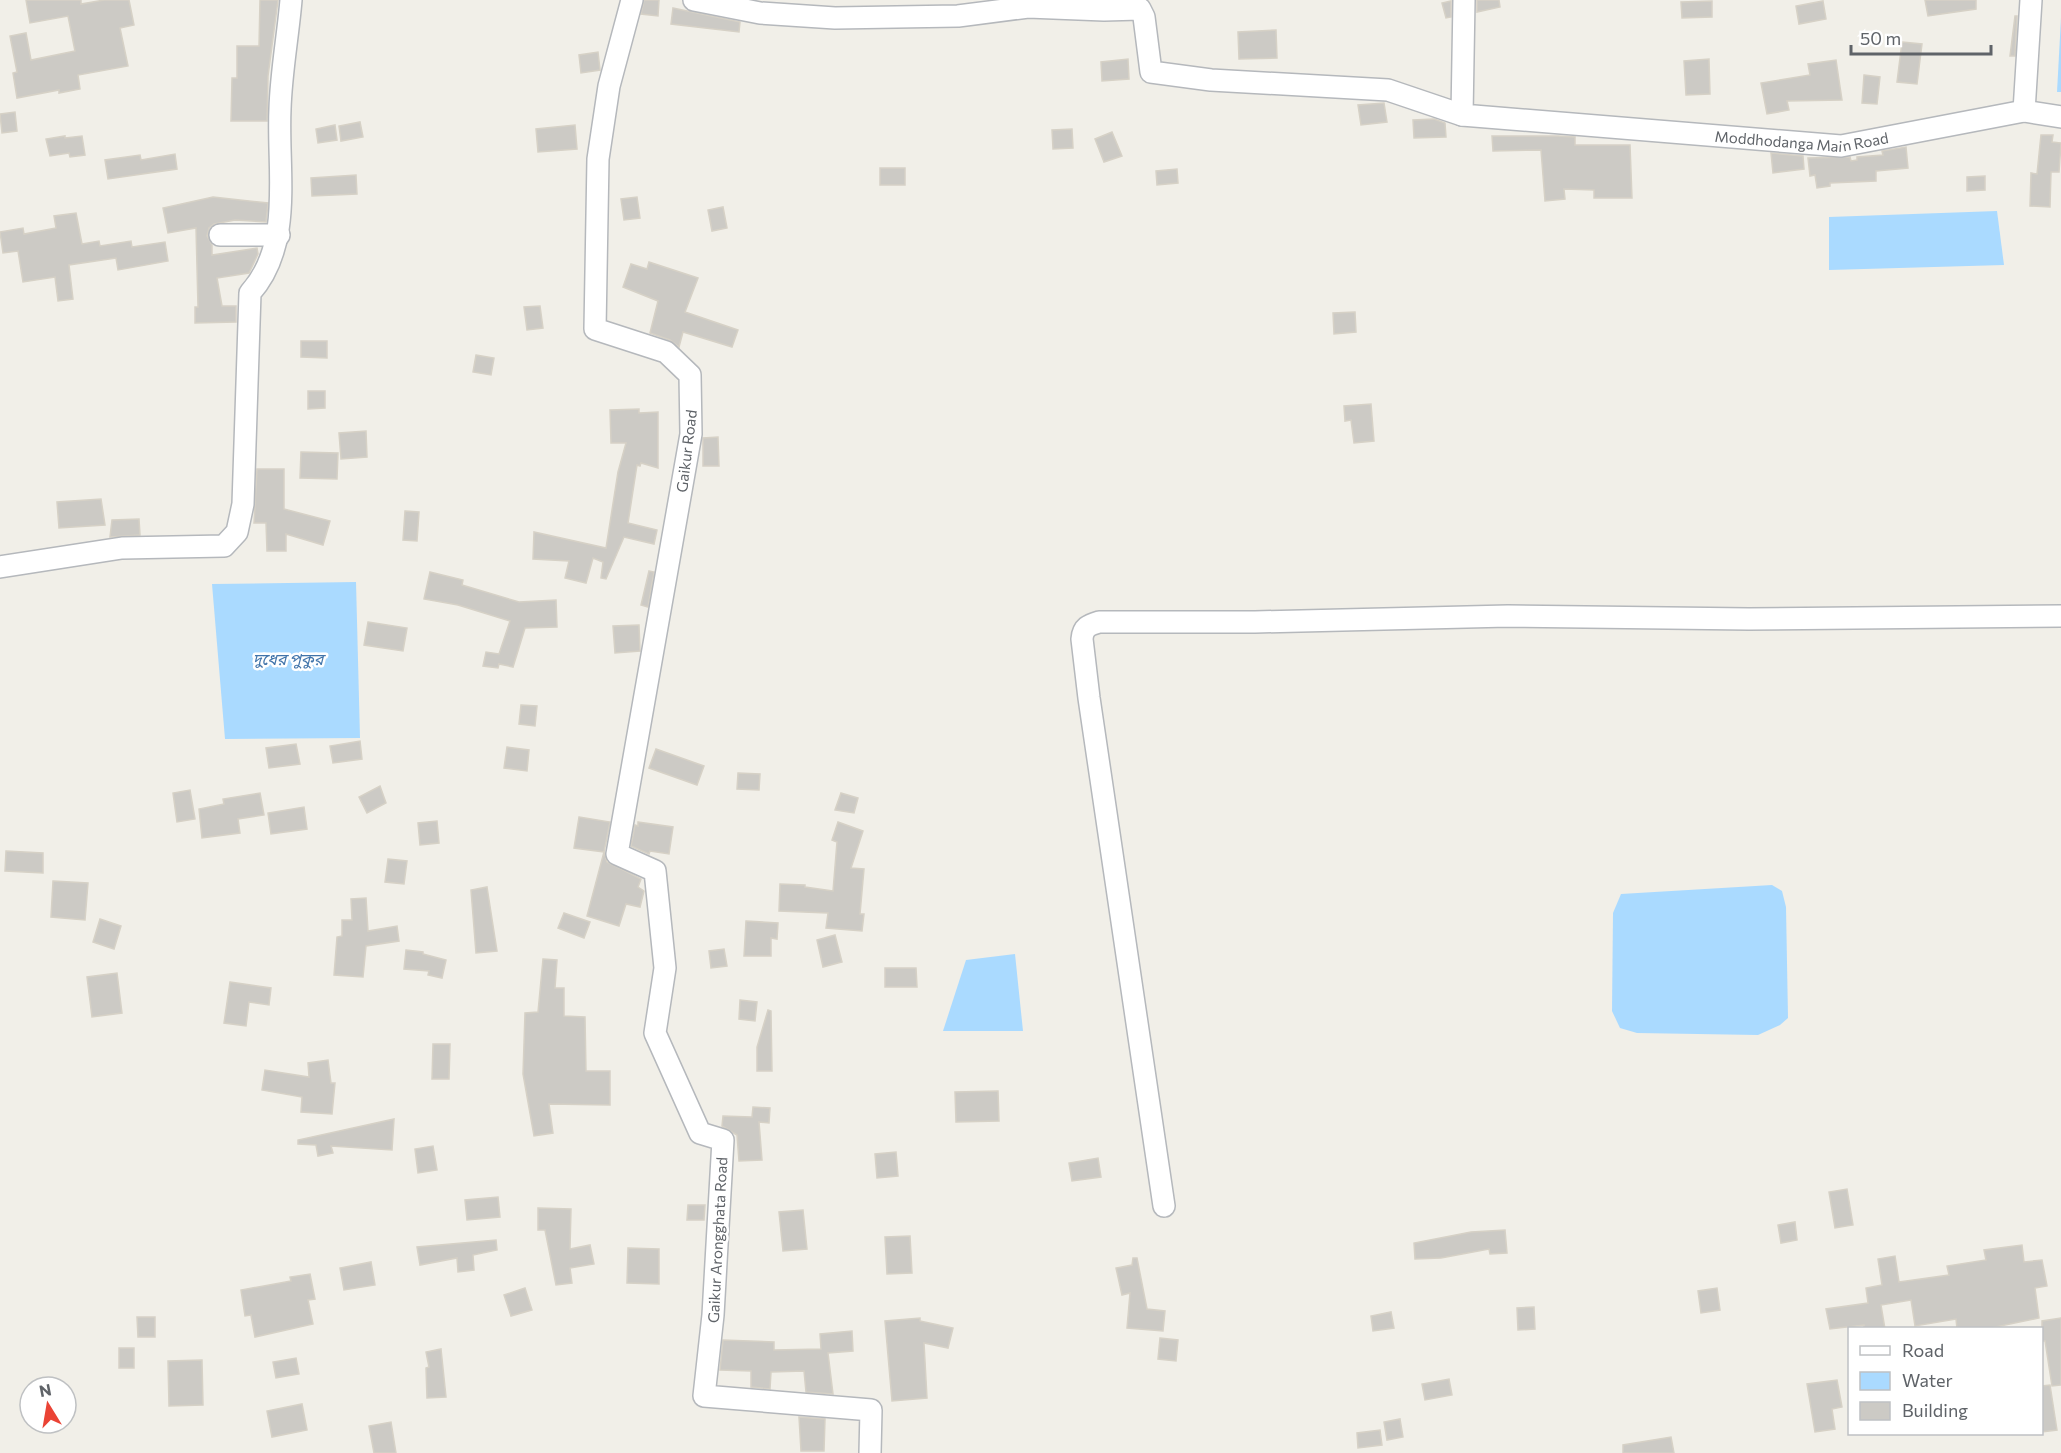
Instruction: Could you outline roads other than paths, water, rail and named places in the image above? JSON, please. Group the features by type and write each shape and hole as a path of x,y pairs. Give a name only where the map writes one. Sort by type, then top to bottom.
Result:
{"street":[{"path":"0,567 122,548 224,546 237,532 243,504 250,294 264,278 279,235 279,108 291,0"},
{"name":"Gaikur Road","path":"617,854 691,434 692,405 690,375 666,352 595,329 598,159 609,86 632,0"},
{"name":"Moddhodanga Main Road","path":"694,0 760,13 835,18 958,16 1028,7 1140,9 1144,17 1151,72 1262,84 1388,90 1462,115 1841,146 2024,111 2061,117"},
{"path":"1462,115 1464,0"},
{"path":"2024,111 2031,0"},
{"path":"220,235 279,235"},
{"path":"1164,1206 1089,698 1082,639 1083,633 1090,624 1121,621 1255,622 1508,616 1749,619 2061,616"},
{"name":"Gaikur Arongghata Road","path":"617,854 655,872 666,968 655,1033 700,1133 723,1140 713,1315 704,1396 871,1410 870,1453"}],"water":[{"path":"2061,18 2061,92 2057,92"},
{"path":"1997,211 2004,265 1829,270 1829,217"},
{"name":"দুধের পুকুর","path":"356,582 360,738 225,739 212,584"},
{"path":"1772,885 1782,891 1786,907 1788,1018 1780,1025 1758,1035 1637,1033 1620,1028 1612,1011 1613,913 1621,894"},
{"path":"1015,954 1023,1031 943,1031 966,960"}]}
